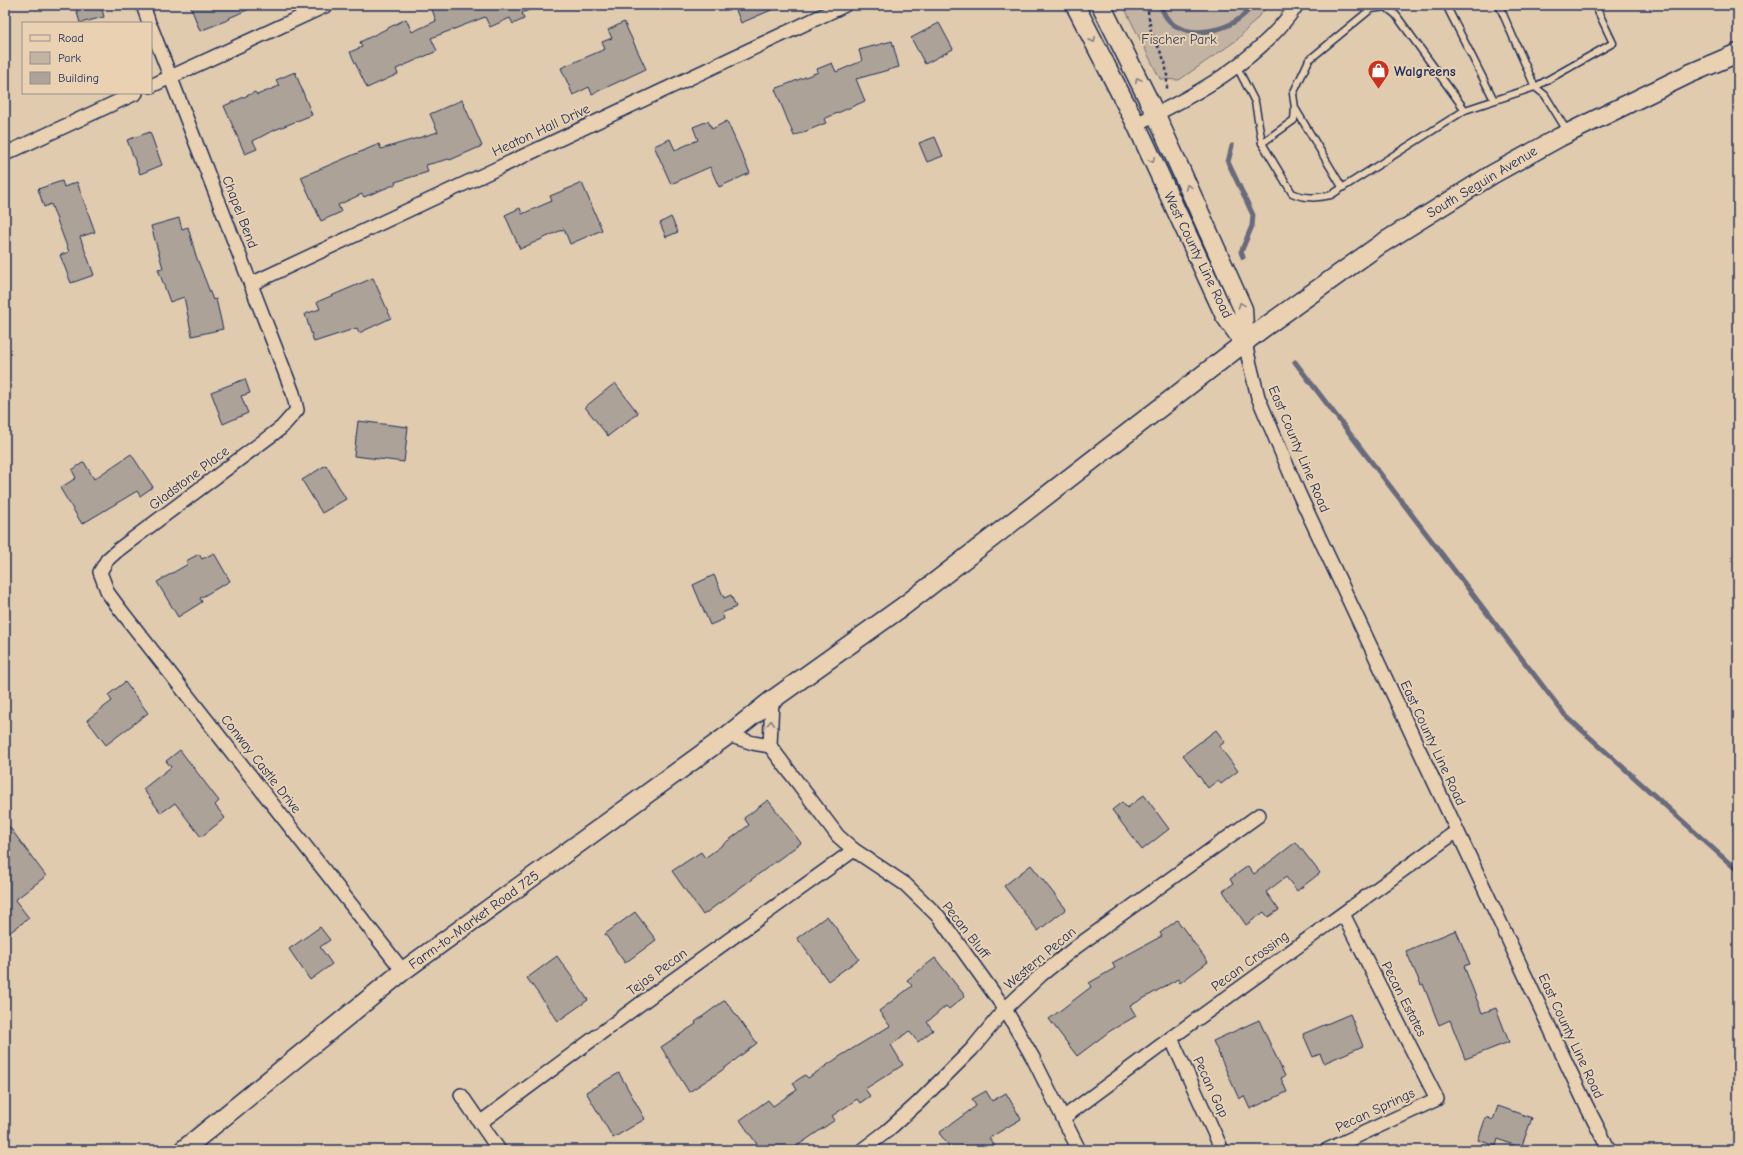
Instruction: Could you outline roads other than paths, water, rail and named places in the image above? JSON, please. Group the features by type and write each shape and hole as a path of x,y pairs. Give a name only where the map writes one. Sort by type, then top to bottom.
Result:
{"main road":[{"name":"West County Line Road","path":"1075,5 1136,124 1225,316 1245,344"},
{"name":"West County Line Road","path":"1101,5 1156,115 1243,309 1245,344"},
{"name":"South Seguin Avenue","path":"772,700 905,605 1301,301 1381,244 1493,174 1568,132 1688,74 1738,53"},
{"name":"Farm-to-Market Road 725","path":"182,1150 403,971 728,735 772,700"}],"street":[{"path":"143,5 150,22"},
{"path":"152,86 327,5"},
{"name":"Heaton Hall Drive","path":"251,284 845,5"},
{"path":"1136,124 1186,100 1237,67 1284,23 1297,5"},
{"name":"Chapel Bend","path":"152,30 293,393 297,410"},
{"path":"5,154 134,94"},
{"name":"East County Line Road","path":"1245,344 1258,397 1299,494 1586,1105 1609,1150"},
{"name":"Gladstone Place","path":"100,572 107,560 118,550 281,428 297,410"},
{"name":"Conway Castle Drive","path":"100,572 108,593 118,608 403,971"},
{"path":"728,735 753,743 770,746 772,700"},
{"name":"Pecan Bluff","path":"770,746 838,836 854,850 905,884 939,918 1005,1009 1079,1150"},
{"name":"Western Pecan","path":"862,1150 918,1104 972,1048 1005,1009 1041,975 1076,947 1259,815"},
{"name":"Pecan Crossing","path":"1063,1118 1170,1038 1457,831"},
{"name":"Tejas Pecan","path":"481,1122 655,993 854,850"},
{"name":"Pecan Estates","path":"1343,914 1437,1100"},
{"name":"Pecan Gap","path":"1170,1038 1222,1150"},
{"path":"460,1096 481,1122 499,1150"},
{"name":"Pecan Springs","path":"1327,1150 1437,1100"}],"lane":[{"path":"1446,5 1494,100"},
{"path":"1499,5 1536,87 1545,95 1568,132"},
{"path":"1237,67 1255,102 1262,142 1292,193 1301,197 1319,197 1331,194 1465,110 1536,87 1613,43 1595,5"},
{"path":"1262,142 1294,120 1295,108 1293,94 1309,60 1371,7 1386,7 1396,15 1465,110"},
{"path":"1295,108 1342,187"}],"waterway":[{"path":"1161,5 1167,19 1174,25 1194,31 1206,31 1227,25 1246,13 1252,5"},
{"path":"1232,146 1228,162 1253,215 1252,226 1241,252 1243,257"},
{"path":"1295,362 1565,715 1738,871"}],"place":[{"name":"Walgreens","path":"1379,90"}],"park label":[{"name":"Fischer Park","path":"1179,39"}]}
